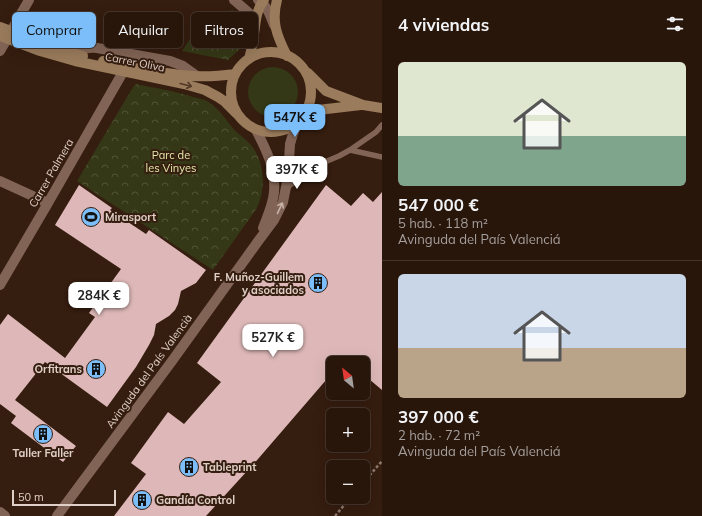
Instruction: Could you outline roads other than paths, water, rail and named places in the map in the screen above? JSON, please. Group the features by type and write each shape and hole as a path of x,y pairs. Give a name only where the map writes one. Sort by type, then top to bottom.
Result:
{"main road":[{"path":"277,0 274,25 287,56"},
{"path":"258,12 261,1"},
{"name":"Carrer Oliva","path":"0,27 6,35 40,51 95,66 184,84 205,90 224,101 237,114"},
{"name":"Carrer Oliva","path":"6,35 93,59 178,75 216,76 235,74"},
{"path":"249,59 252,48"},
{"path":"363,105 318,110 300,119 289,128 278,132 266,132 256,130 245,123 237,114 232,101 231,87 235,74 244,63 252,57 262,53 273,52 292,58 326,91 363,105 382,108"},
{"path":"300,119 309,106 311,94 310,82 305,71"}],"street":[{"path":"0,51 6,35 29,0"},
{"path":"234,0 248,12"},
{"path":"261,1 267,9 274,25"},
{"name":"Carrer Palmera","path":"0,285 123,72"},
{"name":"Avinguda del País Valencià","path":"57,516 274,220 283,202 288,177 290,144 300,119"},
{"path":"256,130 268,154 274,179 272,203 259,240"},
{"path":"0,181 48,203"},
{"path":"0,512 5,516"}],"lane":[{"path":"286,188 320,164 339,156 379,132 382,125"},
{"path":"350,150 382,157"},
{"path":"289,157 297,163 320,164"}],"place":[{"name":"Mirasport","path":"91,217"},
{"name":"F. Muñoz-Guillem y asociados","path":"318,283"},
{"name":"Orfitrans","path":"96,369"},
{"name":"Taller Faller","path":"43,434"},
{"name":"Tableprint","path":"189,467"},
{"name":"Gandía Control","path":"142,500"}],"park label":[{"name":"Parc de les Vinyes","path":"171,161"}]}
